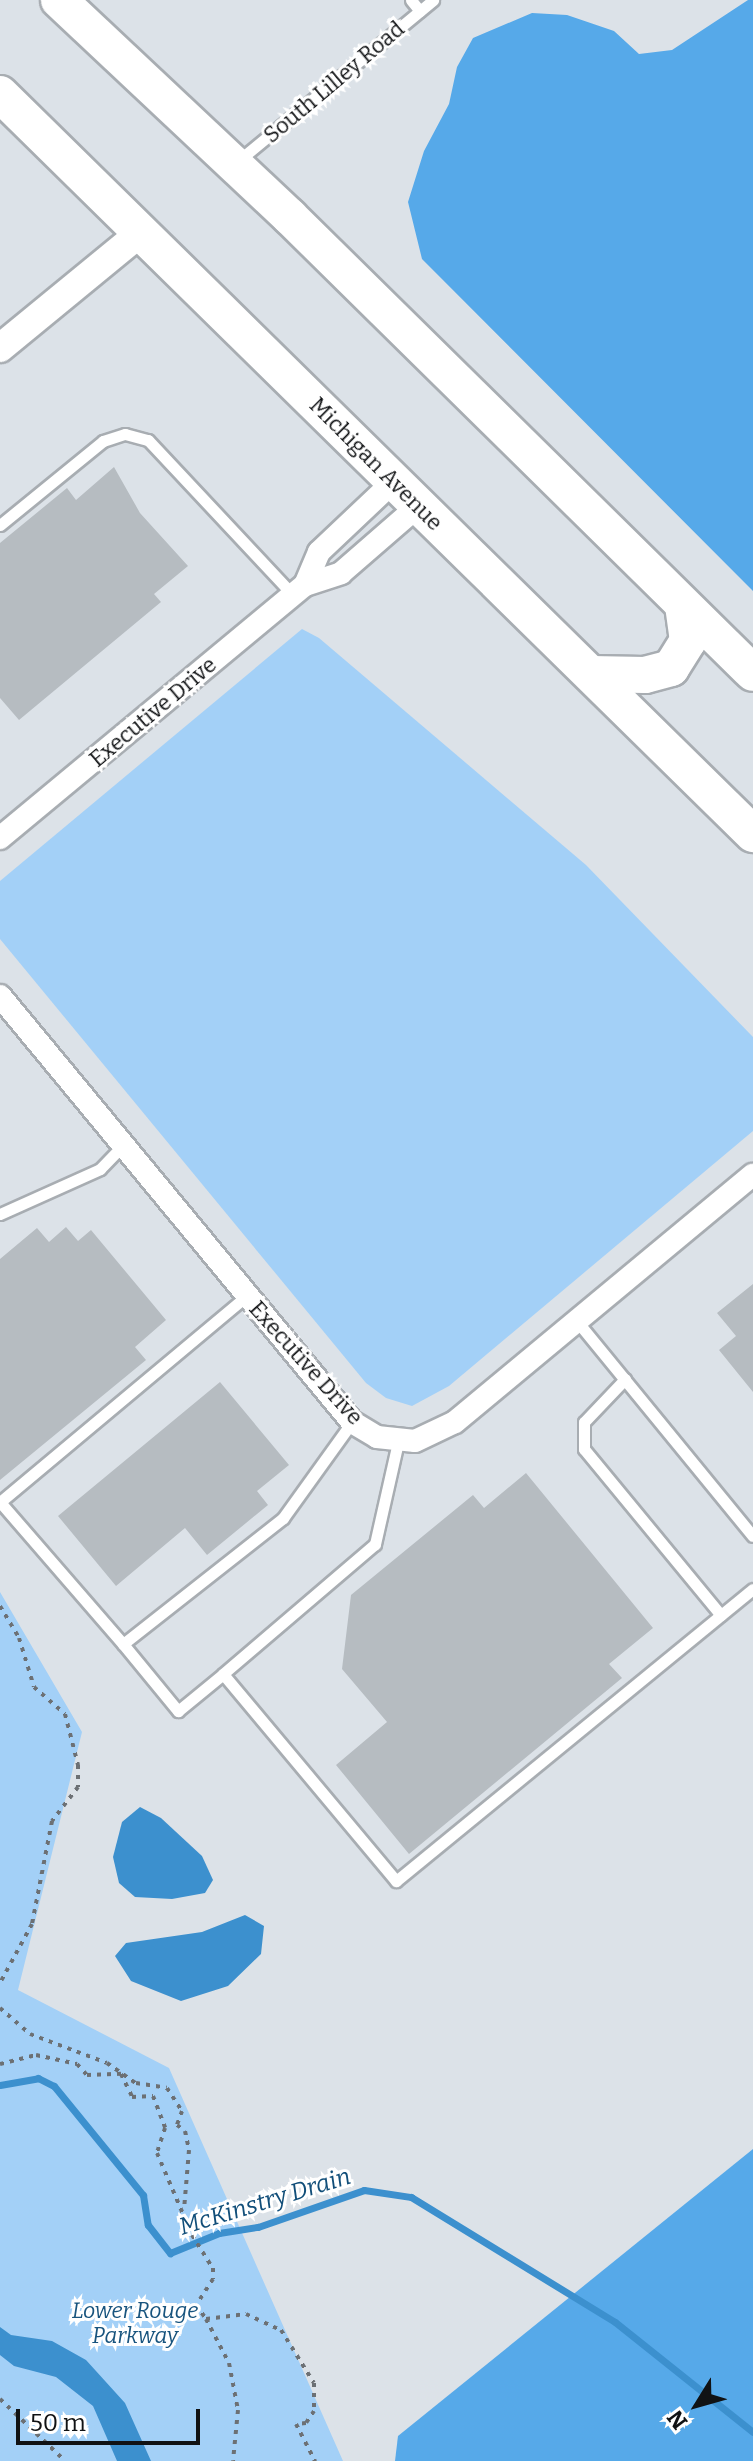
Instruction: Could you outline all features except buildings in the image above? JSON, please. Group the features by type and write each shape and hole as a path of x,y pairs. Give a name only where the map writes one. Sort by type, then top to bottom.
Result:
{"main road":[{"path":"69,4 753,673"},
{"name":"Michigan Avenue","path":"0,94 753,834"},
{"path":"591,674 645,675 671,668 688,641 683,605"}],"street":[{"path":"0,348 141,232"},
{"name":"Executive Drive","path":"299,590 319,552 406,493"},
{"name":"Executive Drive","path":"2,833 299,590 341,573 406,493"},
{"name":"Executive Drive","path":"0,996 352,1422 398,1442"},
{"path":"398,1442 437,1434 455,1422 576,1318 753,1175"}],"lane":[{"path":"411,0 420,11"},
{"name":"South Lilley Road","path":"234,164 433,0"},
{"path":"0,525 103,441 125,434 148,440 299,590"},
{"path":"0,1214 100,1169 122,1146"},
{"path":"246,1296 0,1502 178,1711 375,1544 398,1442"},
{"path":"576,1318 753,1536"},
{"path":"625,1379 584,1422 584,1449 721,1615"},
{"path":"123,1644 283,1518 352,1422"},
{"path":"223,1674 396,1881 753,1589"}],"path":[{"path":"0,1606 19,1638 34,1687 65,1714 76,1745 78,1787 52,1821 32,1924 0,1983"},
{"path":"0,2008 30,2034 107,2063 136,2083 167,2088 182,2111 177,2125"},
{"path":"0,2064 36,2055 77,2064 87,2075 121,2074"},
{"path":"121,2074 132,2097 153,2096 165,2128 157,2153 192,2235 213,2268 213,2279 196,2305 229,2363 238,2410 233,2461"},
{"path":"165,2128 177,2125"},
{"path":"177,2125 185,2131 189,2150 183,2213"},
{"path":"206,2319 246,2314 281,2330 314,2383 314,2411 306,2423 296,2424 315,2461"},
{"path":"0,2399 65,2461"}],"green space":[{"path":"302,629 319,638 586,865 753,1037 753,1131 449,1386 412,1406 386,1398 366,1383 0,939 0,881"},
{"name":"Lower Rouge Parkway","path":"0,1592 82,1732 18,1990 169,2068 343,2461 0,2461"}],"shaded area":[{"path":"748,0 753,0 753,591 422,259 408,202 424,151 449,104 457,67 473,38 532,13 567,15 614,31 639,54 672,50"},
{"path":"140,1807 161,1818 202,1856 213,1880 205,1893 172,1899 135,1897 119,1883 113,1857 122,1822"},
{"path":"245,1915 264,1926 261,1954 228,1986 181,2001 131,1981 115,1956 126,1943 202,1932"},
{"path":"753,2149 753,2461 395,2461 398,2436"},
{"path":"0,2327 11,2335 52,2341 86,2360 125,2403 151,2461 117,2461 93,2406 56,2377 14,2366 0,2355"}],"waterway":[{"name":"McKinstry Drain","path":"0,2085 38,2078 54,2086 143,2195 148,2225 170,2253 219,2233 258,2227 364,2190 411,2197 615,2322 753,2432"}]}
